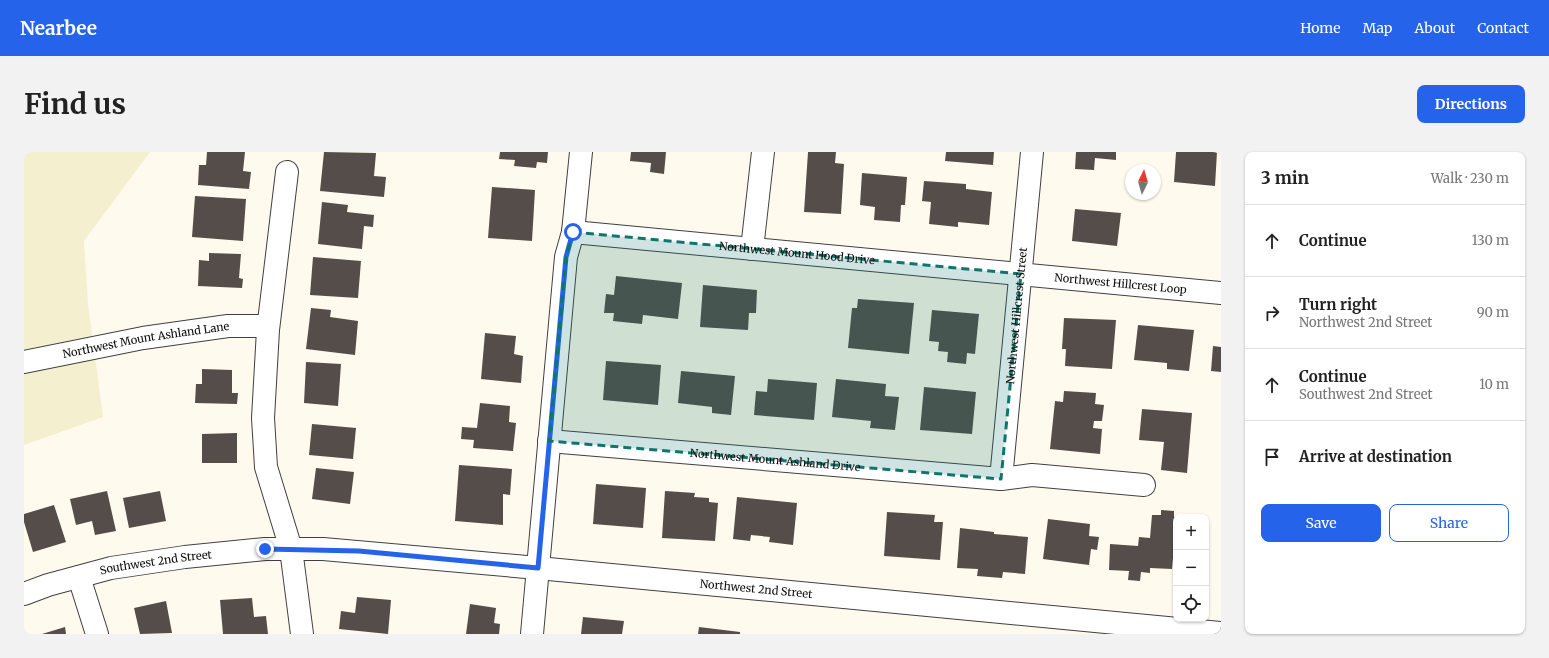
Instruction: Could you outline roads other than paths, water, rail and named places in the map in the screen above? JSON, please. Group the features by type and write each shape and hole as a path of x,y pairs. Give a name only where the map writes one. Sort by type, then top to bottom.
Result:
{"street":[{"path":"532,634 566,257 573,232 581,152"},
{"path":"752,249 763,152"},
{"name":"Northwest Hillcrest Street","path":"1001,479 1032,152"},
{"path":"287,172 268,326 263,418 266,467 291,549 302,634"},
{"name":"Northwest Mount Hood Drive","path":"573,232 1021,274"},
{"name":"Northwest Hillcrest Loop","path":"1021,274 1221,293"},
{"name":"Northwest Mount Ashland Lane","path":"24,362 143,338 228,326 268,326"},
{"name":"Northwest Mount Ashland Drive","path":"549,441 1001,479 1032,475 1144,485"},
{"name":"Southwest 2nd Street","path":"24,594 111,568 185,557 265,549 291,549"},
{"name":"Northwest 2nd Street","path":"291,549 359,551 1221,633"},
{"path":"79,577 97,634"}]}
